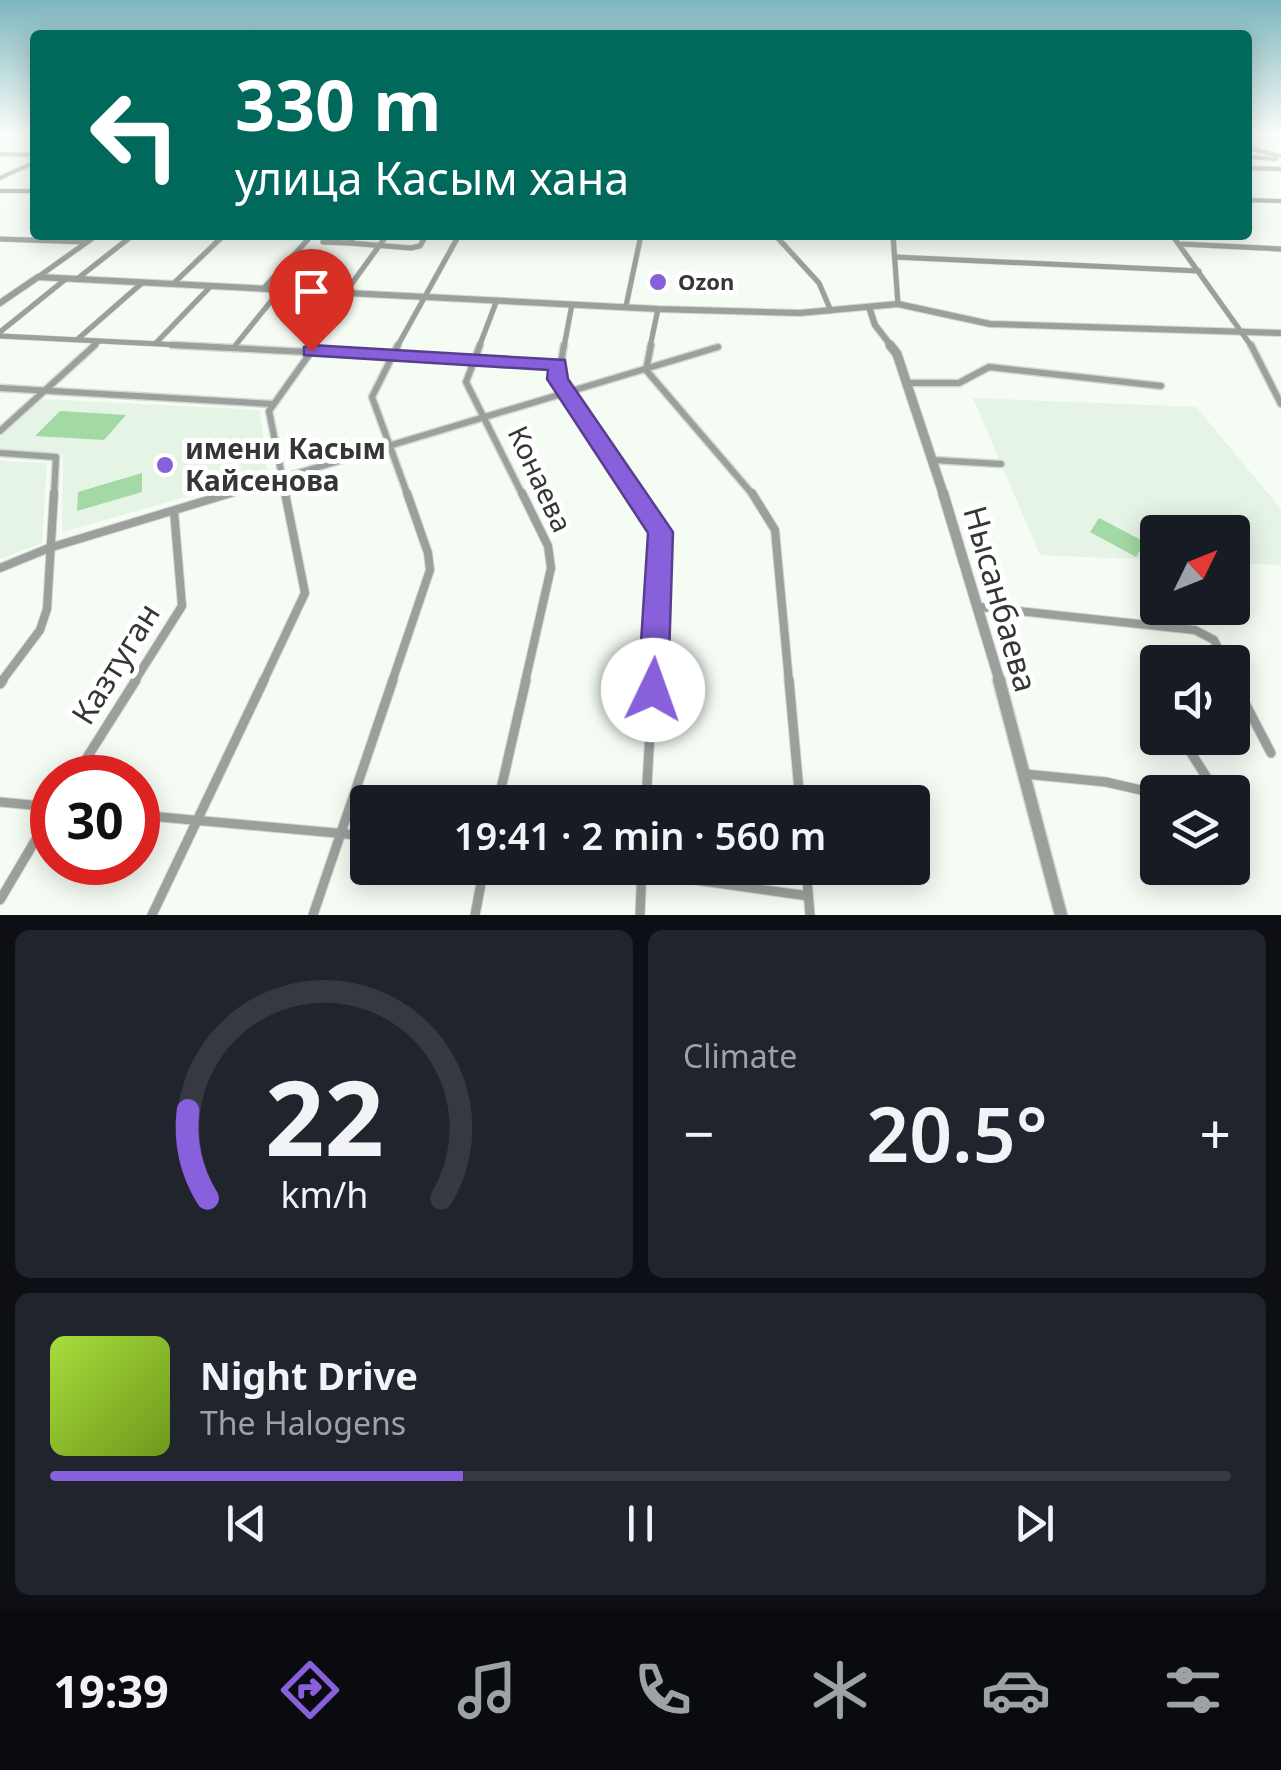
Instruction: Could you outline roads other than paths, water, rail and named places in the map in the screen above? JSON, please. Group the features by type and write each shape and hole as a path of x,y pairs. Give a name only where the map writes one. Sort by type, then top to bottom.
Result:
{"street":[{"path":"0,191 30,192"},
{"path":"1252,200 1281,201"},
{"path":"0,238 30,239"},
{"path":"44,240 87,242"},
{"path":"0,299 90,240"},
{"path":"0,334 126,240"},
{"path":"173,284 219,240"},
{"path":"263,289 307,240"},
{"path":"323,240 416,248 422,240"},
{"path":"349,244 352,240"},
{"path":"152,915 305,593 269,411 383,240"},
{"path":"313,915 430,570 428,554 372,400 390,356 455,240"},
{"path":"626,306 641,240"},
{"path":"780,240 819,282 832,312"},
{"path":"893,240 898,304"},
{"path":"1176,240 1244,333 1281,404"},
{"path":"1180,244 1281,249"},
{"path":"895,257 1199,271"},
{"path":"38,276 658,309 832,312 898,304 995,324 1281,333"},
{"path":"78,339 142,283"},
{"path":"156,343 211,286"},
{"path":"234,347 280,290"},
{"name":"Конаева","path":"497,300 466,382 548,546 551,568 502,785"},
{"path":"572,304 558,379 660,532 647,785"},
{"name":"Нысанбаева","path":"869,308 875,325 897,354 980,608 1060,915"},
{"path":"646,370 658,309"},
{"path":"0,334 558,364"},
{"path":"0,431 99,340"},
{"path":"0,568 49,548 718,347"},
{"path":"907,383 959,383 989,367 1161,386"},
{"path":"646,370 764,509 775,530 798,785"},
{"path":"0,388 273,404"},
{"path":"0,454 56,457 43,620 0,684"},
{"path":"932,460 1001,464"},
{"name":"Казтуган","path":"88,755 182,606 174,511"},
{"path":"980,608 1195,630 1216,645"},
{"path":"1250,712 1271,753"},
{"path":"1024,774 1106,782 1140,790"},
{"path":"0,802 30,806"},
{"path":"160,817 350,835"},
{"path":"0,900 30,848"},
{"path":"475,915 481,885"},
{"path":"640,915 641,885"},
{"path":"738,885 808,896"},
{"path":"807,885 810,915"}],"place":[{"name":"Ozon","path":"658,282"},
{"name":"имени Касым Кайсенова","path":"165,465"}]}
